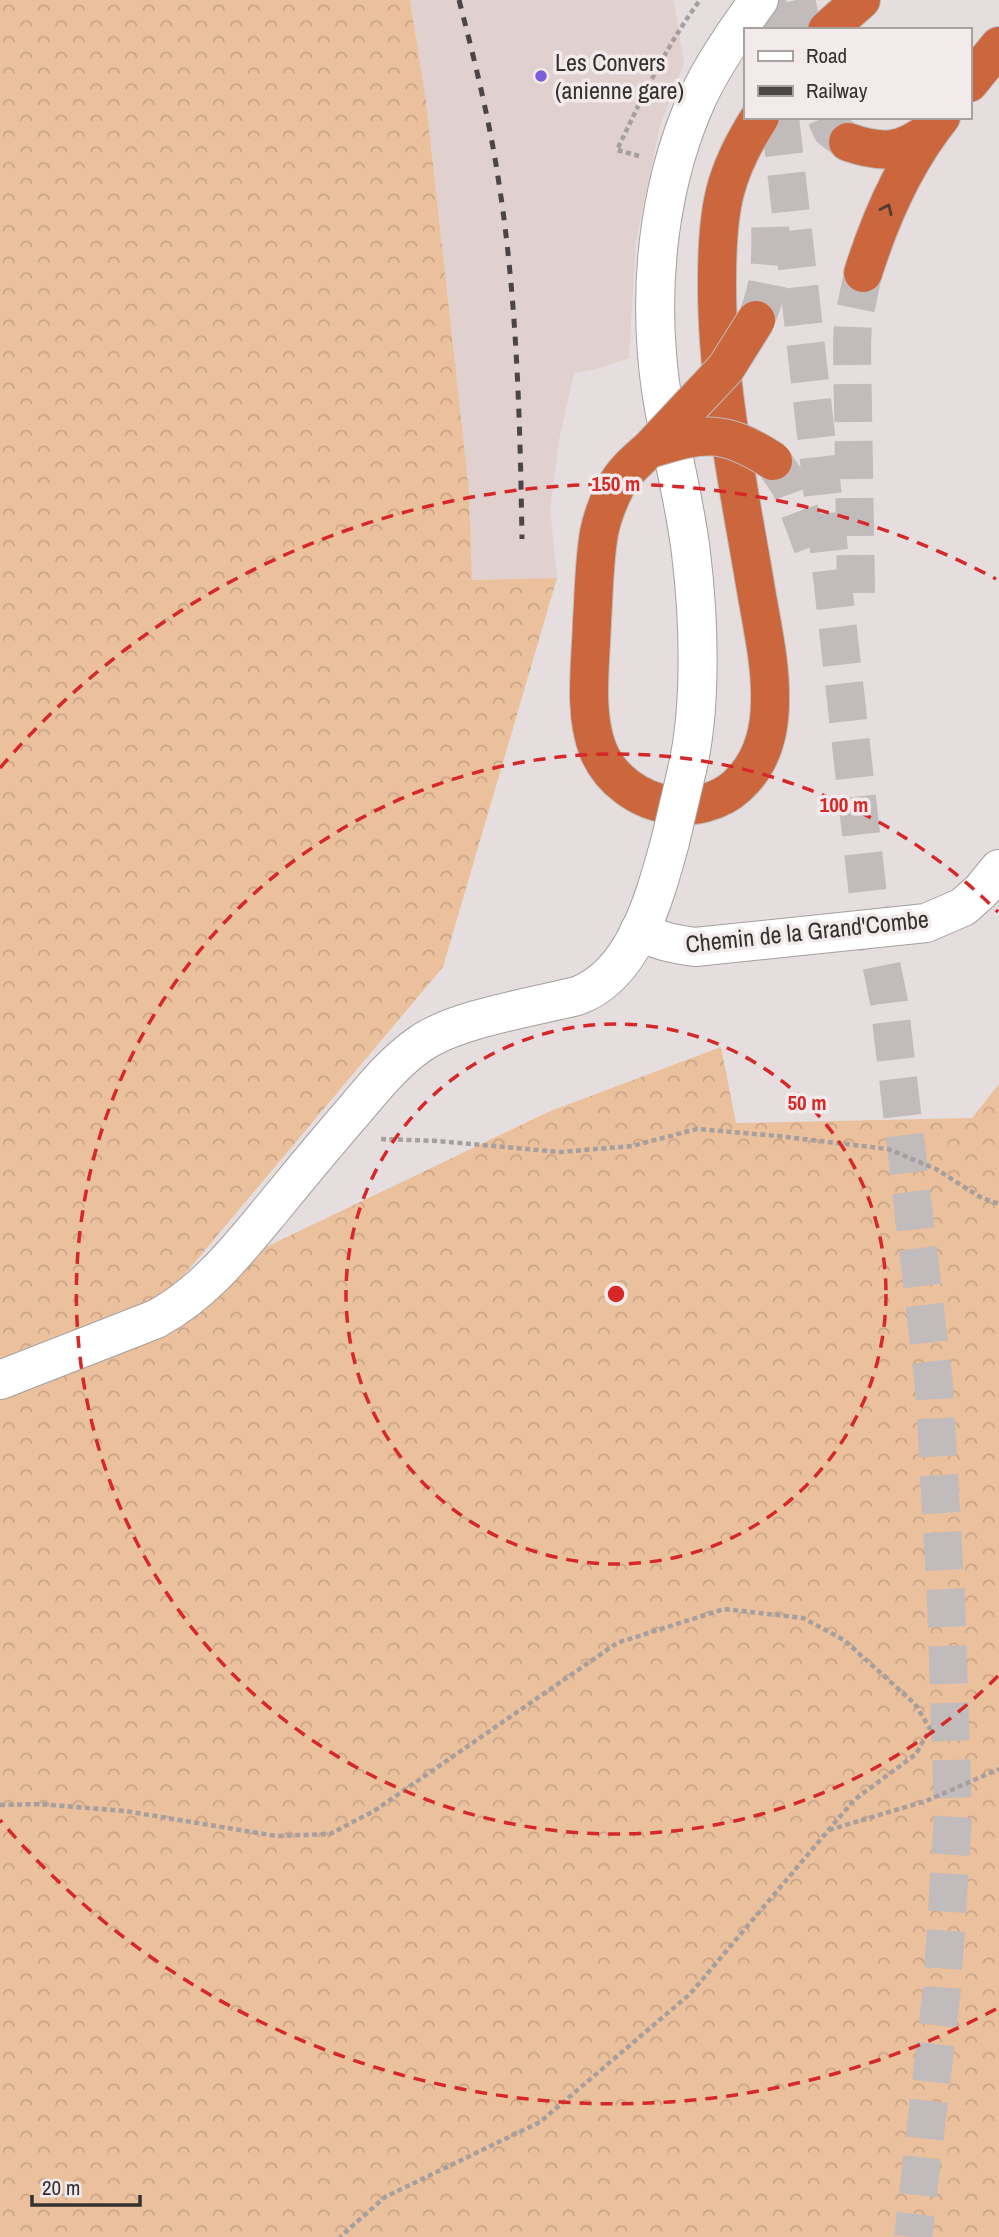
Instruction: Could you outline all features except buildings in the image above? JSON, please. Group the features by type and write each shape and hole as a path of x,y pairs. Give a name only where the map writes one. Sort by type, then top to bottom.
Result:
{"highway":[{"path":"829,28 861,0"},
{"path":"971,81 999,46"},
{"path":"756,320 726,368 650,449 630,468 617,484 599,535 592,627 591,720 597,746 614,775 628,787 653,801 678,806 719,798 733,790 757,764 769,722 771,700 764,637 726,401 717,322 719,226 724,192 734,165 759,119"},
{"path":"848,142 873,150 890,150 913,142 936,124"},
{"path":"863,273 887,208 936,124"},
{"path":"650,449 698,436 711,436 736,441 773,461"}],"street":[{"path":"0,1380 135,1329 173,1310 205,1286 396,1063 421,1043 443,1031 592,990 616,970 639,931 670,842 687,770 693,722 696,614 691,552 664,408 657,354 656,264 668,191 682,138 697,99 716,63 759,0"},
{"name":"Chemin de la Grand'Combe","path":"639,931 674,945 695,947 903,927 939,919 962,907 981,891 999,869"}],"path":[{"path":"627,153 617,150 681,25 700,0"},
{"path":"346,1119 368,1135 390,1140 438,1141 560,1152 632,1146 697,1129 888,1149 936,1168 980,1196 999,1204"},
{"path":"0,1805 39,1804 125,1811 276,1836 330,1834 374,1811 617,1643 724,1609 803,1618 844,1640 915,1704 930,1729 916,1754 854,1800 690,1994 540,2122 385,2197 340,2237"},
{"path":"828,1830 926,1801 999,1769"}],"shaded area":[{"path":"410,0 674,2 684,63 660,126 636,241 629,358 574,373 559,440 550,509 557,578 472,580 469,491 426,101"}],"green space":[{"path":"0,0 410,0 426,101 469,491 472,580 557,578 443,967 168,1294 548,1112 721,1047 736,1123 972,1118 999,1084 999,2237 0,2237"}],"tunnel":[{"path":"767,0 770,28"},
{"path":"796,0 803,28"},
{"path":"780,119 869,904 889,1002 934,1385 946,1599 953,1816 942,1989 913,2237"},
{"path":"827,119 831,129 848,142"},
{"path":"756,320 765,295 769,271 770,221"},
{"path":"856,593 852,346 853,322 863,273"},
{"path":"773,461 790,486 814,551"}],"railway":[{"path":"459,0 490,133 504,222 516,358 522,539"}],"place":[{"name":"Les Convers (anienne gare)","path":"541,76"}]}
